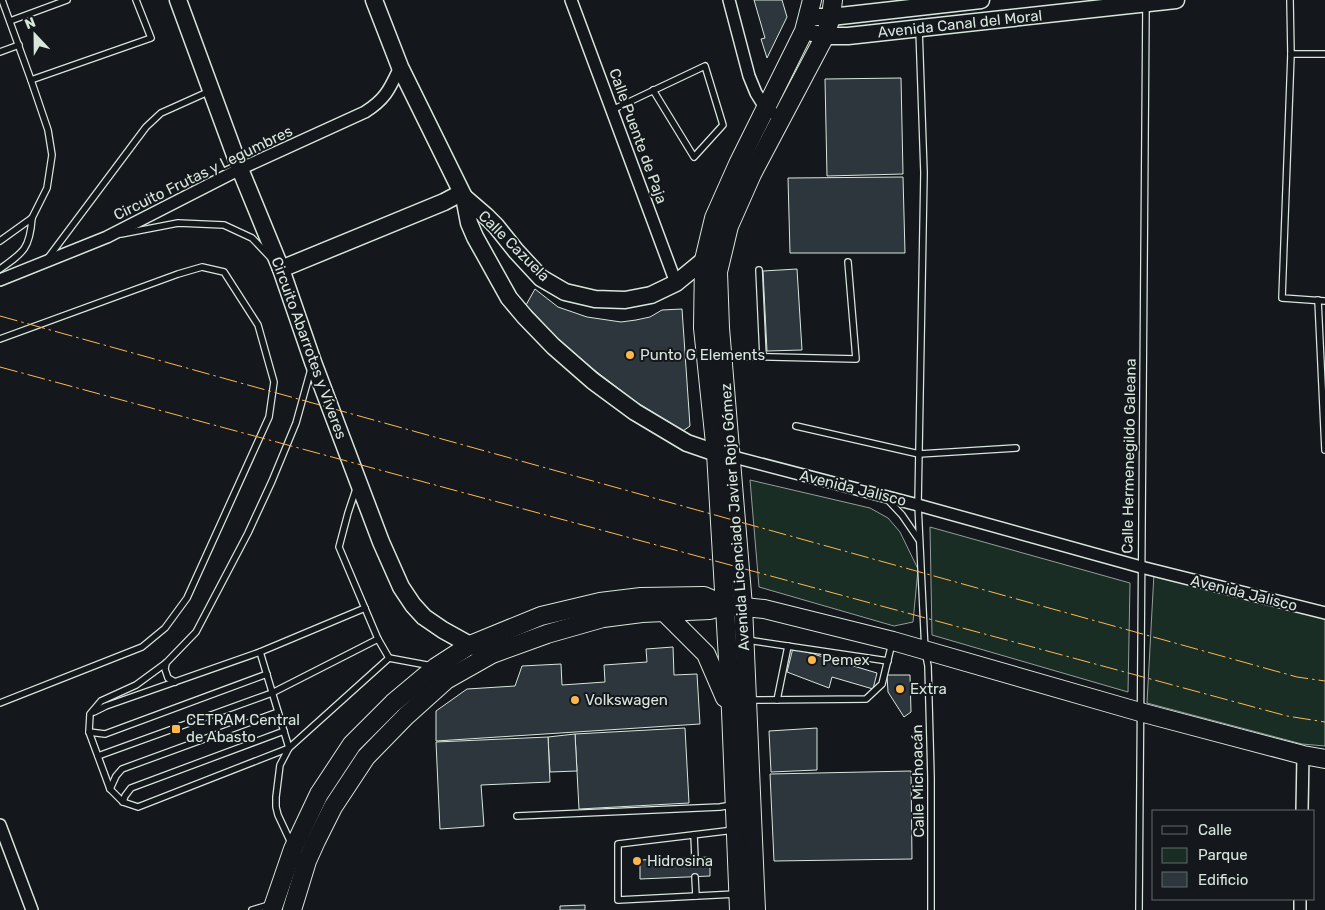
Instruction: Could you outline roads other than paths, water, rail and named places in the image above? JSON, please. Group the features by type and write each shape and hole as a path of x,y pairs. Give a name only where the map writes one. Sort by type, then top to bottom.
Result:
{"main road":[{"name":"Circuito Abarrotes y Víveres","path":"178,0 240,169 281,269 313,362 381,542 401,586 413,605 424,617 470,645 492,654"},
{"name":"Calle Cazuela","path":"374,0 400,67 462,195 469,223"},
{"name":"Avenida Canal del Moral","path":"981,0 832,8 808,16 825,36 848,36 1176,0"},
{"name":"Avenida Licenciado Javier Rojo Gómez","path":"714,355 702,328 704,260 714,218 738,164 782,118 825,36 832,8"},
{"name":"Avenida Licenciado Javier Rojo Gómez","path":"747,902 744,829 748,700 743,606 723,455 714,355 718,272 729,226 752,174 766,109 808,16"},
{"name":"Calle Cazuela","path":"462,195 496,226 541,278 565,292 595,299 625,300 651,295 676,283 704,260"},
{"path":"281,269 462,195"},
{"name":"Avenida Jalisco","path":"469,223 509,298 553,346 592,381 635,412 687,443 723,455"},
{"name":"Avenida Licenciado Javier Rojo Gómez","path":"723,455 725,605 734,805 744,829"},
{"path":"273,907 293,849 319,794 352,744 393,703 436,667 470,645 541,616 600,602 641,597 704,596 725,605 764,609 893,642 1140,712 1303,755 1325,759"},
{"path":"292,910 307,861 316,841 333,807 366,757 406,716 446,680 492,654 548,634 604,618 642,613 710,610 725,605"},
{"path":"664,612 706,654 731,711"}],"street":[{"name":"Calle Puente de Paja","path":"571,0 676,283"},
{"path":"729,0 749,76 756,93 766,109 782,118"},
{"name":"Circuito Frutas y Legumbres","path":"0,280 107,237 240,169 365,112 377,105 386,95 400,67"},
{"name":"Avenida Jalisco","path":"723,455 918,505 1141,567 1325,613"},
{"path":"1302,810 1303,755"},
{"path":"0,825 32,910"}],"lane":[{"path":"0,269 25,248 30,236 32,218 47,188 52,154 48,130 2,0"},
{"path":"10,21 67,0"},
{"path":"31,80 151,38 136,0"},
{"path":"1290,0 1291,54 1282,298 1325,301"},
{"name":"Calle Hermenegildo Galeana","path":"1139,910 1146,3"},
{"name":"Calle Michoacán","path":"919,29 924,173 918,505 925,651 928,666 931,777 931,910"},
{"path":"0,52 18,44"},
{"path":"1291,54 1325,54"},
{"path":"612,110 653,90 705,66 723,125 694,157 653,90"},
{"path":"45,262 146,127 161,113 211,91"},
{"path":"0,241 32,218"},
{"path":"107,237 178,223 224,225 252,238 281,269"},
{"path":"714,355 856,359 848,262"},
{"path":"0,339 202,267 224,272 258,325 274,382 269,418 187,598 165,628 142,647 0,703"},
{"path":"759,270 763,356"},
{"path":"1318,300 1325,450"},
{"path":"289,748 138,806 123,802 110,789 90,732 90,714 101,701 136,685 166,663 196,632 272,482 296,423 313,362"},
{"path":"796,426 919,454 1016,448"},
{"path":"359,482 339,547 378,639 389,658 436,667"},
{"path":"886,497 902,515 920,542"},
{"path":"90,714 106,706 260,652 365,608"},
{"path":"98,756 272,693 378,639"},
{"path":"745,640 888,661"},
{"path":"748,700 866,699 882,684 893,642"},
{"path":"777,700 788,646"},
{"path":"260,652 289,748"},
{"path":"307,861 293,849 278,815 276,797 280,765 289,748 389,658"},
{"path":"166,663 165,668 168,678 175,682"},
{"path":"90,732 105,734 267,674"},
{"path":"110,789 116,776 122,769 278,712"},
{"path":"123,802 131,788 284,731"},
{"path":"517,816 734,805"},
{"path":"744,829 618,844 618,900 696,896 747,902"},
{"path":"694,835 694,858"},
{"path":"695,877 696,896"},
{"path":"252,910 273,907"}],"place":[{"name":"Punto G Elements","path":"630,355"},
{"name":"Pemex","path":"812,660"},
{"name":"Extra","path":"900,689"},
{"name":"Volkswagen","path":"575,700"},
{"name":"CETRAM Central de Abasto","path":"176,729"},
{"name":"Hidrosina","path":"637,861"}]}
